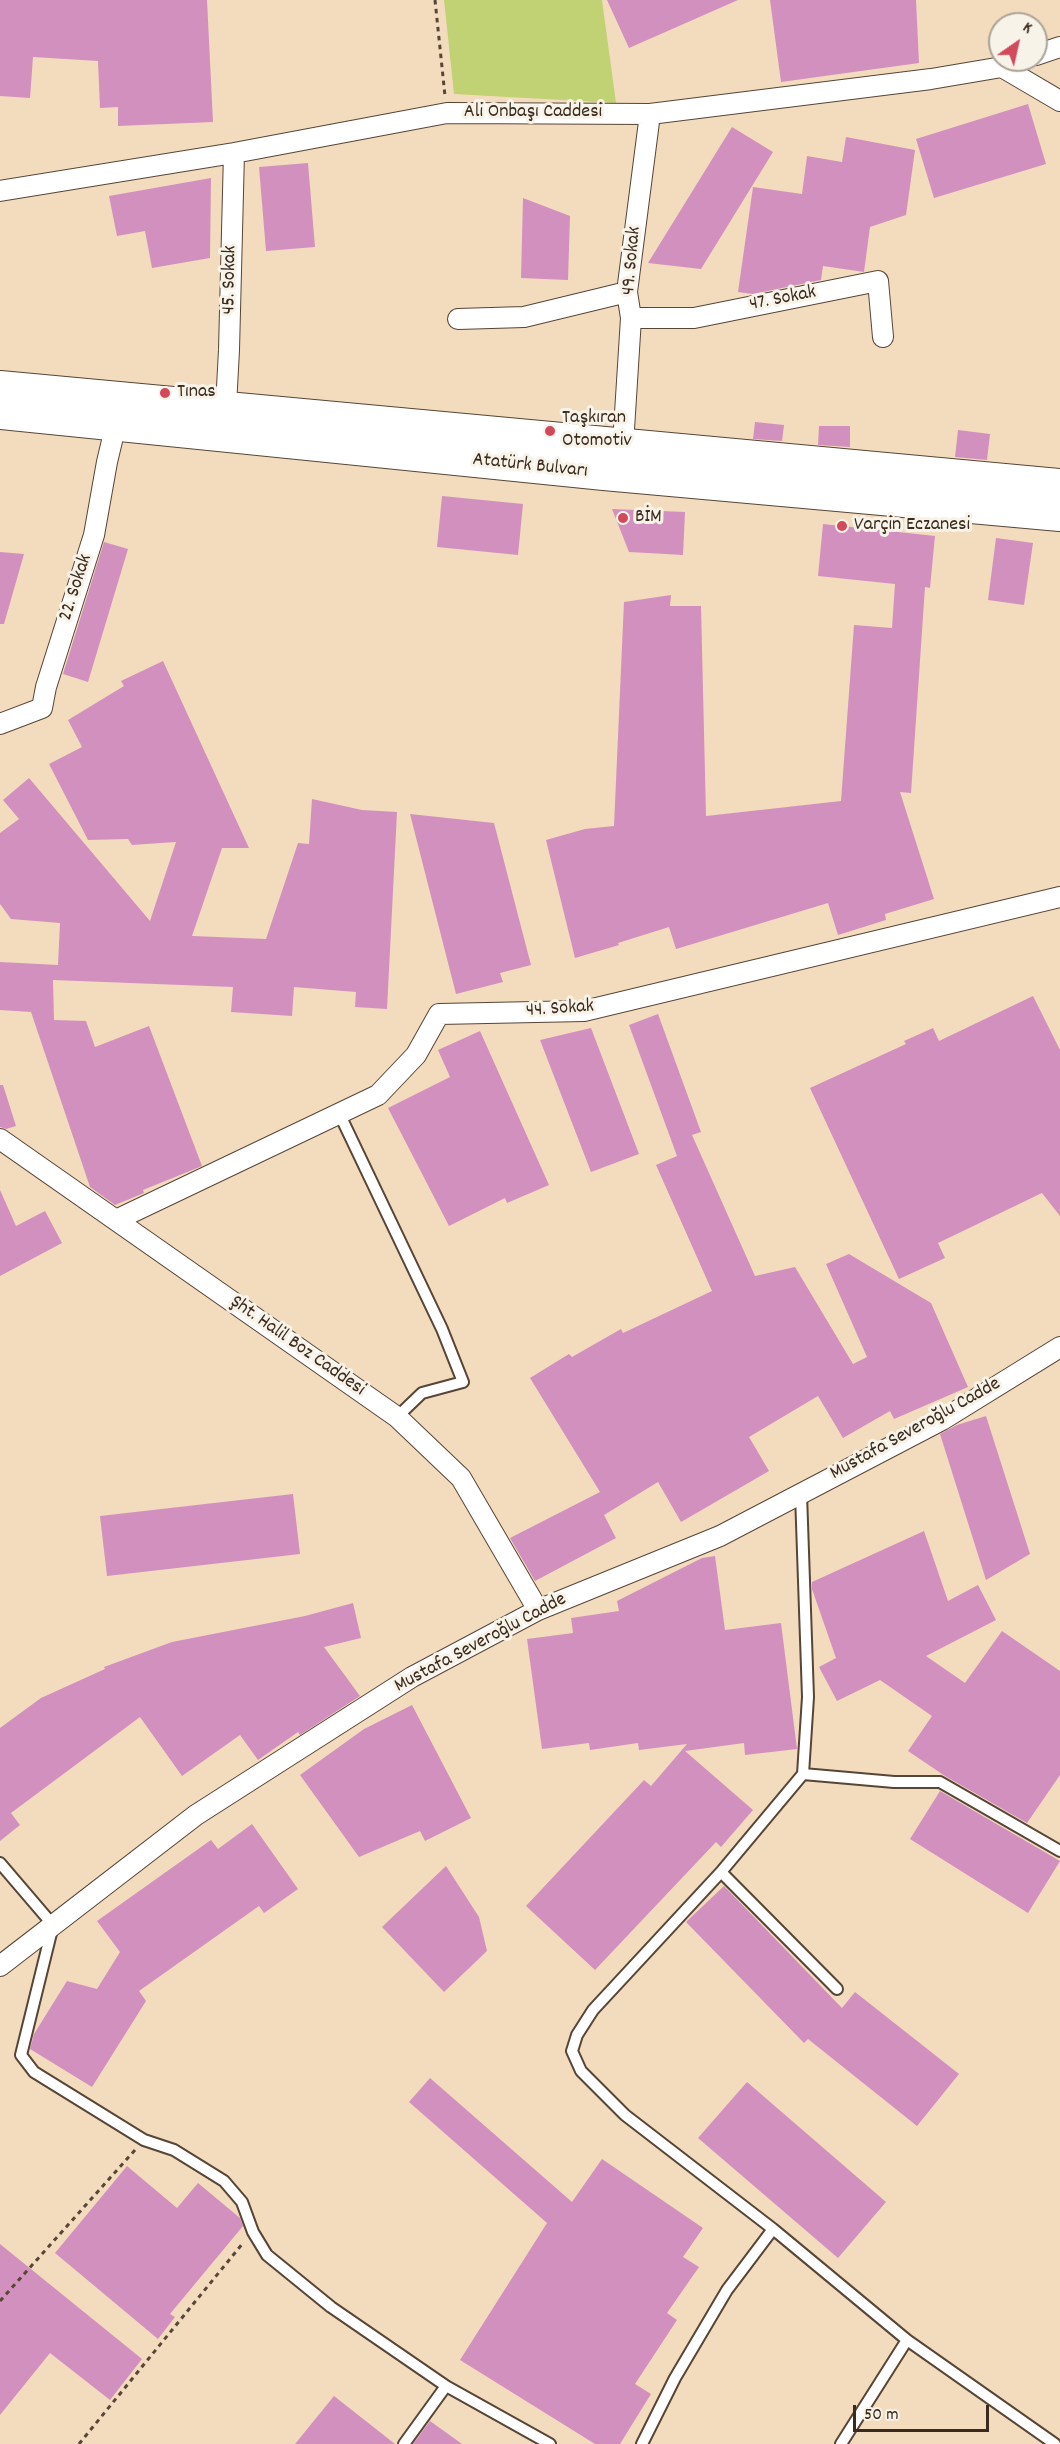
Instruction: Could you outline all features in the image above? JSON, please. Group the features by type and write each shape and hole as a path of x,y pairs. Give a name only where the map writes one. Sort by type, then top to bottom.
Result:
{"main road":[{"name":"Atatürk Bulvarı","path":"0,387 226,406 1060,485"},
{"name":"Atatürk Bulvarı","path":"0,413 604,474 1060,515"}],"street":[{"name":"Ali Onbaşı Caddesi","path":"0,191 234,153 447,113 650,114 932,79 988,69"},
{"path":"1011,72 1060,101"},
{"name":"49. Sokak","path":"623,445 631,318 627,292 650,114"},
{"name":"45. Sokak","path":"226,406 230,350 234,153"},
{"name":"47. Sokak","path":"631,318 694,318 878,281 883,337"},
{"path":"458,319 524,316 627,292"},
{"name":"22. Sokak","path":"0,724 42,708 46,687 94,535 106,462 116,424"},
{"name":"44. Sokak","path":"116,1220 378,1095 416,1055 439,1014 584,1011 1060,897"},
{"name":"Şht. Halil Boz Caddesi","path":"0,1139 397,1417 461,1478 538,1610"},
{"name":"Mustafa Severoğlu Cadde","path":"0,1966 206,1808 412,1677 538,1610 720,1536 942,1420 1060,1347"}],"lane":[{"path":"339,1113 442,1329 462,1382 422,1393 397,1417"},
{"path":"801,1494 808,1697 803,1774 722,1872 593,2010 577,2035 572,2051 581,2071 625,2115 773,2229 907,2340 1054,2444"},
{"path":"803,1774 894,1782 940,1782 1060,1851"},
{"path":"0,1863 53,1925 21,2055 34,2072 144,2140 174,2150 224,2181 242,2202 253,2232 267,2255 331,2307 446,2386 550,2444"},
{"path":"722,1872 837,1989"},
{"path":"642,2444 675,2378 727,2290 773,2229"},
{"path":"842,2444 907,2340"},
{"path":"404,2444 446,2386"}],"path":[{"path":"435,0 447,113"},
{"path":"0,2301 144,2140"},
{"path":"79,2444 253,2232"}],"green space":[{"path":"444,0 602,0 616,103 454,94"}],"building":[{"path":"0,0 207,0 213,122 118,126 118,107 100,108 98,61 33,57 30,98 0,96"},
{"path":"607,0 738,0 629,48"},
{"path":"770,0 916,0 919,63 781,82"},
{"path":"1028,104 1046,164 934,198 916,139"},
{"path":"732,127 773,152 701,269 648,263"},
{"path":"846,137 915,150 906,215 870,227 864,272 823,266 821,280 753,294 738,292 753,187 802,194 807,156 842,162"},
{"path":"308,163 315,247 266,251 259,167"},
{"path":"211,178 210,258 152,268 145,231 117,236 109,196"},
{"path":"523,198 570,216 568,280 521,278"},
{"path":"755,422 784,425 782,441 753,439"},
{"path":"819,426 850,426 850,447 818,445"},
{"path":"958,430 990,434 987,460 955,457"},
{"path":"442,496 523,504 518,555 437,547"},
{"path":"612,509 685,512 683,555 629,552"},
{"path":"823,524 935,536 930,588 925,587 911,793 900,792 934,899 885,914 886,920 838,935 828,903 676,949 669,927 575,958 546,840 585,829 614,826 624,602 671,595 670,606 701,606 706,816 841,801 854,625 892,628 895,584 818,576"},
{"path":"996,538 1033,543 1024,605 988,600"},
{"path":"104,542 128,549 88,682 63,674"},
{"path":"0,552 24,554 4,624 0,624"},
{"path":"163,661 249,848 222,848 192,936 266,939 298,843 309,844 312,799 362,810 397,812 387,1009 355,1007 356,992 294,987 292,1016 231,1012 233,987 53,980 54,1020 86,1021 95,1047 149,1026 202,1166 143,1190 144,1193 115,1205 90,1187 31,1012 0,1010 0,962 58,965 60,923 11,919 0,904 0,833 19,819 3,800 29,778 150,921 176,842 132,845 128,839 88,840 49,764 82,747 68,720 124,686 121,681"},
{"path":"410,814 494,823 531,965 500,973 503,982 456,994"},
{"path":"1033,996 1060,1050 1060,1216 1042,1193 938,1243 945,1258 899,1279 810,1088 906,1044 904,1041 933,1028 939,1041"},
{"path":"658,1014 701,1132 692,1135 755,1276 795,1267 853,1364 867,1357 826,1264 849,1254 931,1303 968,1387 894,1419 890,1411 843,1438 818,1396 749,1437 769,1471 681,1522 658,1482 604,1515 616,1538 535,1581 510,1538 600,1492 530,1378 569,1354 572,1357 621,1329 623,1333 712,1291 656,1165 677,1156 629,1025"},
{"path":"591,1028 639,1154 591,1172 540,1040"},
{"path":"480,1031 549,1185 507,1203 505,1198 449,1226 388,1108 450,1077 438,1050"},
{"path":"0,1085 3,1085 16,1126 6,1129 0,1127"},
{"path":"0,1190 16,1226 45,1211 62,1243 0,1276"},
{"path":"986,1416 1030,1554 986,1580 940,1434 957,1425"},
{"path":"293,1494 300,1554 107,1576 100,1516"},
{"path":"924,1531 948,1601 978,1585 996,1620 926,1656 965,1683 1002,1631 1060,1671 1060,1775 1027,1823 945,1776 908,1751 932,1716 880,1680 837,1701 819,1667 836,1658 812,1589 812,1582"},
{"path":"715,1556 725,1630 781,1623 797,1749 745,1755 744,1743 685,1751 753,1810 721,1847 716,1842 595,1970 526,1906 644,1780 651,1786 687,1744 639,1750 638,1743 590,1750 589,1743 542,1749 527,1639 573,1633 571,1618 619,1611 617,1601 702,1558"},
{"path":"353,1603 361,1638 324,1647 360,1696 300,1735 298,1732 258,1760 240,1735 182,1776 140,1717 11,1813 20,1825 0,1841 0,1728 41,1698 105,1669 104,1667 172,1642 305,1616"},
{"path":"412,1705 471,1818 425,1841 420,1831 359,1857 300,1775 364,1729"},
{"path":"940,1791 1060,1861 1028,1913 910,1839"},
{"path":"252,1824 298,1889 264,1913 259,1906 139,1991 146,2001 92,2087 30,2049 34,2034 67,1981 97,1989 120,1952 97,1921 211,1840 218,1849"},
{"path":"446,1866 479,1917 487,1951 444,1992 382,1927"},
{"path":"724,1886 842,2008 855,1992 959,2074 917,2126 808,2039 804,2043 686,1922"},
{"path":"430,2078 572,2202 602,2159 703,2228 683,2257 699,2267 667,2313 677,2320 635,2384 651,2394 620,2444 595,2444 460,2360 547,2223 409,2102"},
{"path":"747,2082 886,2202 838,2258 698,2138"},
{"path":"127,2166 177,2208 198,2183 240,2218 243,2226 170,2314 175,2317 158,2339 55,2253"},
{"path":"0,2244 142,2359 110,2400 50,2353 0,2415"},
{"path":"334,2396 395,2444 295,2444"},
{"path":"430,2421 462,2444 413,2444"}],"place":[{"name":"Tınas","path":"165,393"},
{"name":"Taşkıran Otomotiv","path":"550,431"},
{"name":"BİM","path":"623,518"},
{"name":"Varçin Eczanesi","path":"842,526"}]}
